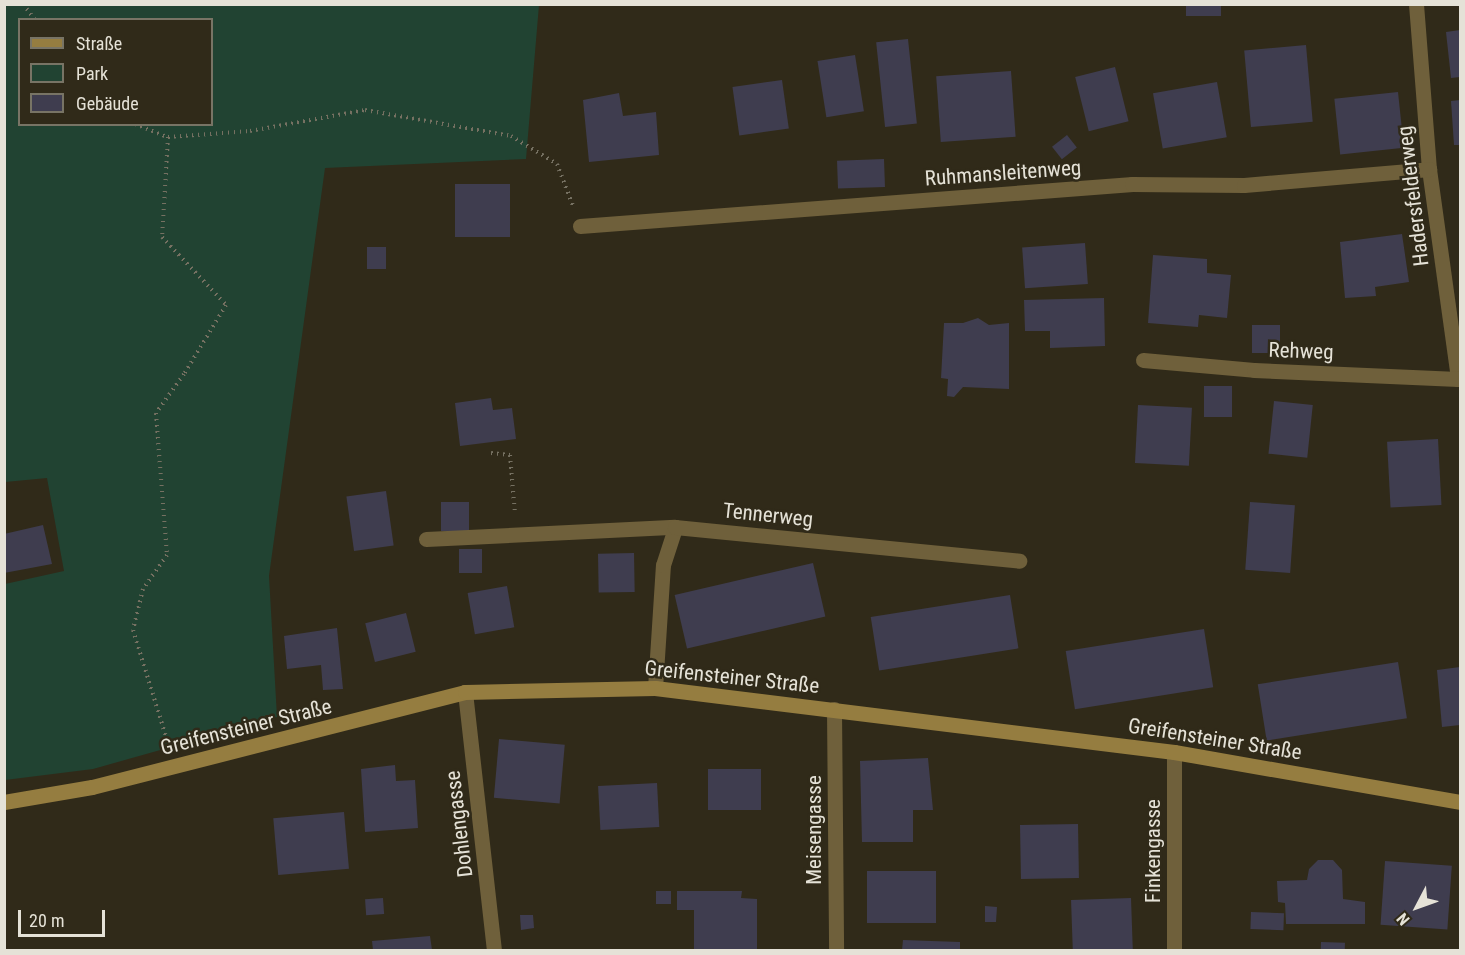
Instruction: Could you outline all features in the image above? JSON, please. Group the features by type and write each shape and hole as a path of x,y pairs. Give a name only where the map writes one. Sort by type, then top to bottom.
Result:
{"main road":[{"name":"Greifensteiner Straße","path":"4,802 92,787 465,692 656,688 1174,752 1461,802"}],"street":[{"name":"Hadersfelderweg","path":"1416,4 1428,169 1459,378"},
{"name":"Ruhmansleitenweg","path":"580,226 1132,184 1244,185 1428,169"},
{"name":"Rehweg","path":"1143,360 1254,370 1459,378"},
{"name":"Tennerweg","path":"426,540 675,527 1020,561"},
{"path":"656,688 663,565 675,527"},
{"name":"Dohlengasse","path":"465,692 494,951"},
{"name":"Meisengasse","path":"834,709 836,951"},
{"name":"Finkengasse","path":"1174,752 1174,951"}],"path":[{"path":"23,4 34,18"},
{"path":"140,126 168,137 250,131 365,110 511,136 557,164 580,226"},
{"path":"168,137 162,237 226,305 184,374 156,412 166,555 143,589 133,630 175,767"},
{"path":"491,453 510,454 517,535"}],"green space":[{"path":"5,4 539,5 526,159 325,168 269,576 277,717 93,769 5,780 5,584 64,571 47,478 5,482"}],"building":[{"path":"1186,4 1221,4 1221,16 1186,16"},
{"path":"1460,30 1460,77 1451,78 1446,32"},
{"path":"908,39 917,124 885,127 876,42"},
{"path":"1306,45 1313,122 1251,127 1244,50"},
{"path":"855,55 864,111 826,117 817,61"},
{"path":"1115,67 1129,121 1089,131 1075,77"},
{"path":"1011,71 1016,137 941,142 936,76"},
{"path":"782,80 789,129 739,135 732,87"},
{"path":"1217,82 1227,137 1163,148 1153,93"},
{"path":"1398,92 1404,148 1340,154 1334,99"},
{"path":"619,93 623,116 656,112 659,155 589,162 583,100"},
{"path":"1460,100 1460,145 1454,145 1451,101"},
{"path":"1067,135 1077,148 1062,159 1052,147"},
{"path":"884,159 885,187 838,189 837,161"},
{"path":"455,184 510,184 510,237 455,237"},
{"path":"1402,234 1409,282 1375,287 1376,296 1345,298 1340,242"},
{"path":"1085,243 1088,284 1025,288 1022,247"},
{"path":"367,247 386,247 386,269 367,269"},
{"path":"1153,255 1207,259 1207,273 1231,275 1227,318 1199,315 1198,327 1148,323"},
{"path":"1104,298 1105,346 1050,348 1050,331 1025,331 1024,300"},
{"path":"978,318 989,325 1009,323 1009,389 963,387 954,397 947,396 948,379 941,378 944,323 963,323"},
{"path":"1252,325 1280,325 1280,353 1252,353"},
{"path":"1204,386 1232,386 1232,417 1204,417"},
{"path":"491,398 493,410 512,408 516,439 460,446 455,403"},
{"path":"1274,401 1313,405 1307,458 1268,454"},
{"path":"1138,405 1192,408 1189,466 1135,463"},
{"path":"1438,439 1441,505 1391,508 1387,442"},
{"path":"386,491 394,545 354,551 346,497"},
{"path":"441,502 469,502 469,531 441,531"},
{"path":"1250,502 1295,505 1290,573 1245,570"},
{"path":"43,525 52,564 4,573 4,534"},
{"path":"459,549 482,549 482,573 459,573"},
{"path":"634,553 635,592 599,593 598,554"},
{"path":"813,563 825,617 687,649 675,595"},
{"path":"507,586 514,627 475,634 468,593"},
{"path":"1010,595 1018,648 879,670 871,617"},
{"path":"406,613 416,652 375,662 365,623"},
{"path":"337,628 343,689 323,690 321,665 287,669 284,636"},
{"path":"1204,629 1213,687 1075,709 1066,651"},
{"path":"1398,662 1407,718 1267,741 1258,684"},
{"path":"1460,667 1460,725 1442,727 1437,670"},
{"path":"499,739 565,745 560,804 494,798"},
{"path":"928,758 933,810 913,810 913,842 862,842 860,761"},
{"path":"395,765 396,781 415,780 418,828 365,832 361,769"},
{"path":"708,769 761,769 761,810 708,810"},
{"path":"657,783 659,827 600,830 598,786"},
{"path":"344,812 349,869 278,875 273,818"},
{"path":"1078,824 1079,878 1021,879 1020,825"},
{"path":"1318,860 1333,860 1342,870 1343,899 1365,902 1365,924 1286,924 1285,903 1278,902 1277,881 1307,880 1309,869"},
{"path":"1385,861 1452,866 1447,930 1381,925"},
{"path":"867,871 936,871 936,923 867,923"},
{"path":"656,891 671,891 671,904 656,904"},
{"path":"677,891 742,891 741,898 757,899 757,950 694,950 694,910 677,910"},
{"path":"383,898 384,914 366,915 365,899"},
{"path":"1131,898 1133,949 1073,950 1071,900"},
{"path":"985,906 997,907 996,922 985,922"},
{"path":"1251,912 1284,913 1283,930 1250,929"},
{"path":"520,915 533,915 534,928 521,930"},
{"path":"430,936 432,950 373,950 372,941"},
{"path":"903,940 960,942 960,950 902,950"},
{"path":"1321,942 1345,943 1345,950 1321,950"}]}
